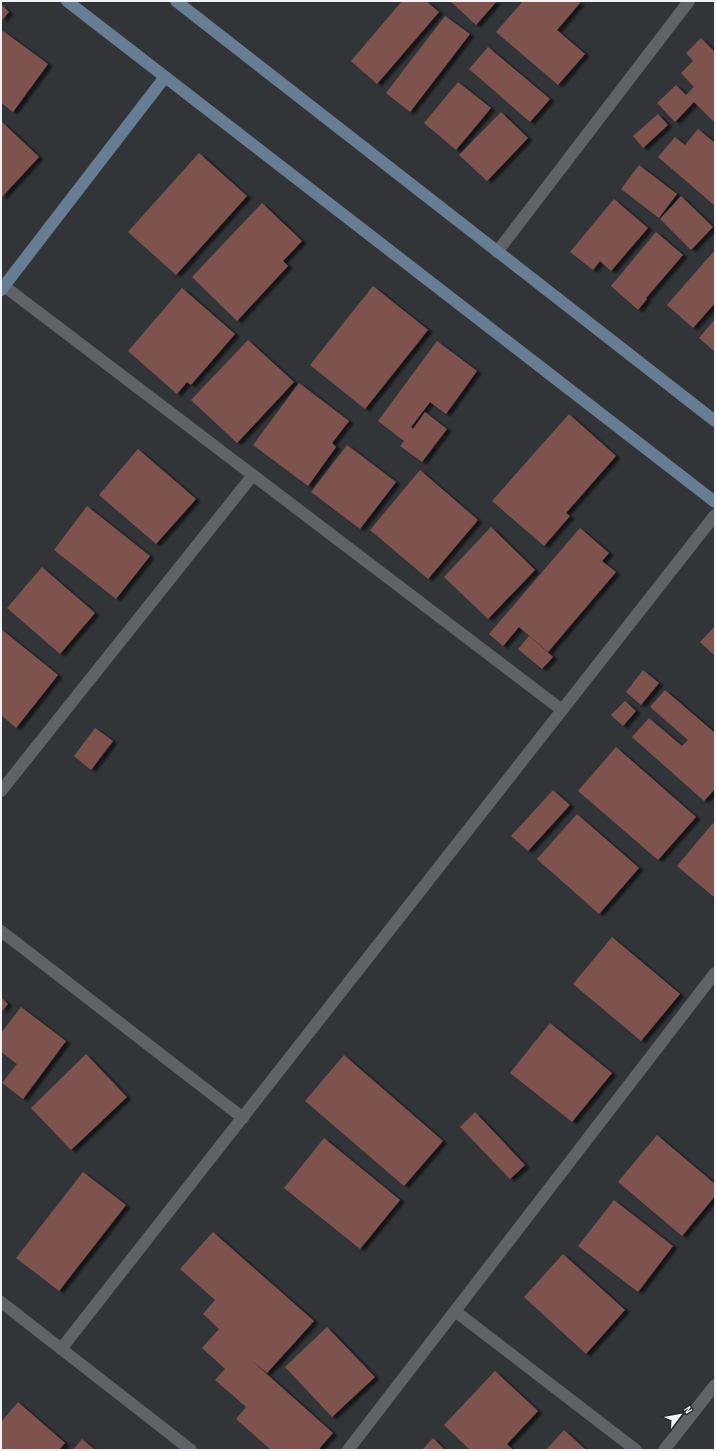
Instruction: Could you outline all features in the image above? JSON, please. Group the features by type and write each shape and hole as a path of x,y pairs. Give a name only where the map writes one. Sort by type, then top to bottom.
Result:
{"street":[{"path":"67,1 715,502"},
{"path":"176,1 715,421"},
{"path":"497,252 689,1"},
{"path":"165,77 2,288 253,475 562,710"},
{"path":"1,791 253,475"},
{"path":"61,1349 715,515"},
{"path":"1,930 243,1118"},
{"path":"348,1450 715,973"},
{"path":"1,1302 191,1450"},
{"path":"455,1311 636,1450"},
{"path":"664,1450 715,1385"}],"building":[{"path":"402,1 426,1 439,12 377,84 351,61"},
{"path":"450,1 497,1 476,25"},
{"path":"523,1 578,1 580,3 557,30 585,54 558,85 496,32"},
{"path":"1,4 9,12 1,21"},
{"path":"445,16 470,34 410,112 386,93"},
{"path":"3,31 48,64 13,112 1,103 1,34"},
{"path":"701,38 715,52 715,123 694,102 675,122 657,103 676,85 686,95 694,87 681,73 693,61 686,53"},
{"path":"488,47 550,99 530,122 469,69"},
{"path":"458,82 491,108 456,150 424,123"},
{"path":"501,112 528,138 487,181 459,155"},
{"path":"658,114 668,125 643,148 633,136"},
{"path":"1,121 39,157 1,198"},
{"path":"698,129 715,143 715,206 658,157 675,137 685,145"},
{"path":"199,153 247,196 176,275 128,232"},
{"path":"639,165 677,194 659,218 621,189"},
{"path":"681,196 713,227 691,250 660,219"},
{"path":"614,199 648,228 611,271 600,261 593,270 570,252"},
{"path":"262,203 302,241 283,261 288,266 237,321 192,277"},
{"path":"656,232 683,255 646,298 647,299 638,310 611,286"},
{"path":"715,250 715,303 693,328 667,305"},
{"path":"373,286 428,330 365,409 310,365"},
{"path":"182,288 235,334 191,385 187,382 177,394 128,351"},
{"path":"715,319 715,352 699,338"},
{"path":"248,340 294,382 237,443 191,400"},
{"path":"437,341 477,371 446,414 430,402 411,427 413,429 425,412 447,429 422,462 400,446 404,441 378,421"},
{"path":"299,383 349,421 332,443 336,447 308,486 253,445"},
{"path":"569,414 616,456 566,513 570,516 544,546 492,501"},
{"path":"347,445 396,482 360,529 311,492"},
{"path":"138,449 196,499 156,544 99,495"},
{"path":"420,470 478,520 428,579 370,530"},
{"path":"87,506 150,556 116,599 54,550"},
{"path":"491,527 535,570 488,619 444,577"},
{"path":"580,528 609,553 602,561 616,572 548,652 519,627 503,646 489,634"},
{"path":"42,567 95,613 60,654 7,608"},
{"path":"715,626 715,656 700,642"},
{"path":"1,629 58,675 16,728 1,715"},
{"path":"529,636 553,657 542,669 518,649"},
{"path":"643,670 659,683 641,705 626,692"},
{"path":"665,690 715,733 715,789 704,801 632,737 649,718 682,746 688,740 650,707"},
{"path":"625,701 636,711 623,726 611,715"},
{"path":"95,728 113,741 91,770 74,756"},
{"path":"616,747 696,817 658,860 578,791"},
{"path":"553,790 570,805 528,851 511,836"},
{"path":"577,814 639,868 599,914 537,859"},
{"path":"713,823 715,825 715,898 677,866"},
{"path":"612,937 680,994 641,1041 573,984"},
{"path":"1,997 8,1004 1,1012"},
{"path":"21,1007 66,1041 23,1099 2,1083 17,1064 1,1052 1,1033"},
{"path":"550,1023 612,1073 572,1122 510,1073"},
{"path":"86,1054 127,1097 71,1150 31,1108"},
{"path":"344,1055 443,1141 404,1186 305,1101"},
{"path":"475,1112 525,1165 510,1179 460,1127"},
{"path":"657,1135 715,1184 715,1196 682,1236 618,1182"},
{"path":"324,1138 400,1200 360,1249 284,1188"},
{"path":"83,1172 126,1205 59,1291 16,1258"},
{"path":"614,1200 673,1246 638,1292 578,1246"},
{"path":"213,1232 314,1321 267,1373 251,1360 333,1433 318,1450 271,1450 236,1419 246,1407 215,1380 225,1369 202,1348 219,1329 203,1314 215,1300 180,1269"},
{"path":"563,1254 625,1310 586,1354 524,1297"},
{"path":"327,1327 375,1377 332,1417 285,1367"},
{"path":"495,1371 538,1411 507,1444 513,1450 470,1450 444,1425"},
{"path":"18,1402 65,1443 59,1450 1,1450 1,1422"},
{"path":"564,1430 586,1450 546,1450"},
{"path":"433,1438 445,1450 422,1450"},
{"path":"82,1439 95,1450 73,1450"}]}
